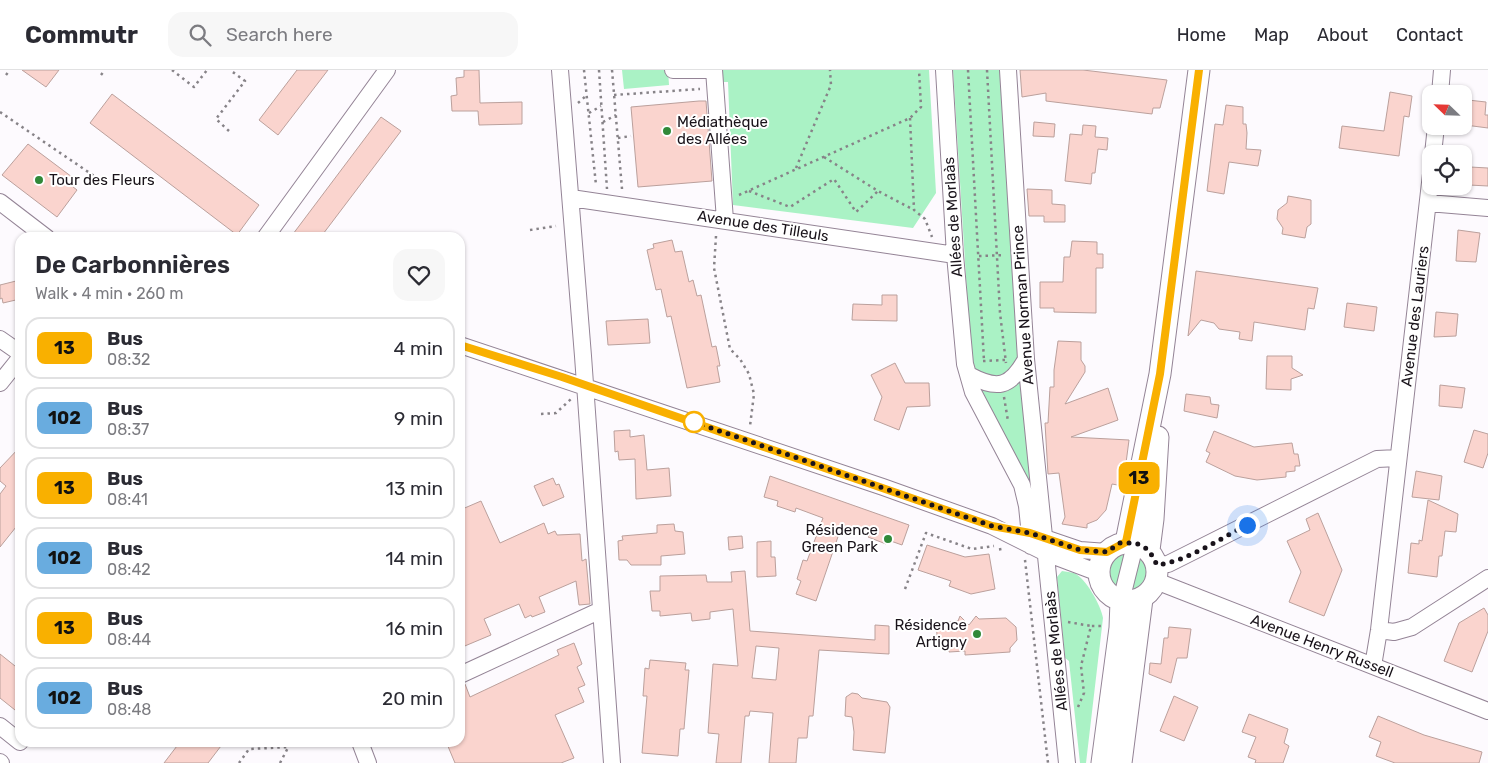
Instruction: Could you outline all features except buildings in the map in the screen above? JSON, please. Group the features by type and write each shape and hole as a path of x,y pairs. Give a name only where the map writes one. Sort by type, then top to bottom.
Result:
{"main road":[{"path":"1138,556 1153,518 1160,406 1160,374 1199,70"},
{"path":"1102,763 1120,634 1132,600 1154,587 1138,556 1153,400 1160,374"},
{"path":"1132,600 1105,591 1099,573 1100,564 1138,556"},
{"path":"1121,763 1132,600"}],"street":[{"path":"269,232 387,70"},
{"path":"560,70 573,223 612,763"},
{"path":"673,70 704,70"},
{"path":"714,70 724,202 721,219"},
{"name":"Allées de Morlaàs","path":"944,70 954,255 967,370 973,392 1022,485 1035,545 1068,763"},
{"name":"Avenue Norman Prince","path":"1008,70 1019,254 1019,359 1035,545"},
{"path":"1441,85 1442,70"},
{"name":"Avenue des Lauriers","path":"1373,666 1379,630 1429,195"},
{"name":"Avenue des Tilleuls","path":"571,198 954,255"},
{"path":"0,202 39,232"},
{"path":"1428,203 1488,208"},
{"path":"0,339 15,350"},
{"path":"465,347 585,385 992,526 1099,573"},
{"path":"967,370 986,383 996,385 1013,379 1019,359"},
{"path":"0,383 15,364"},
{"path":"1035,545 1138,556 1168,564 1377,459 1398,458"},
{"path":"1132,600 1138,556"},
{"name":"Avenue Henry Russell","path":"1138,556 1373,666 1488,711"},
{"path":"1379,630 1394,632 1412,627 1488,578"},
{"path":"465,673 601,610"},
{"path":"0,726 15,738"},
{"path":"362,747 368,763"}],"path":[{"path":"6,75 10,70"},
{"path":"101,75 105,70"},
{"path":"172,70 194,87 207,70"},
{"path":"229,131 216,119 245,80 230,70"},
{"path":"584,70 596,189"},
{"path":"599,70 608,191"},
{"path":"612,70 622,193"},
{"path":"795,170 831,85 830,70"},
{"path":"724,202 910,118 921,107 919,70"},
{"name":"Allées de Morlaàs","path":"968,70 984,361"},
{"path":"986,70 1005,360"},
{"path":"614,95 716,88"},
{"path":"573,108 588,95"},
{"path":"589,113 601,105"},
{"path":"0,112 103,182"},
{"path":"603,122 616,114"},
{"path":"910,118 914,210"},
{"path":"618,138 630,136"},
{"path":"824,157 878,191 914,210 925,219 933,238"},
{"path":"749,191 790,207 834,179 856,212 878,191"},
{"path":"721,219 714,268 730,348 740,359 749,374 754,394 750,426"},
{"path":"530,230 573,223"},
{"path":"979,256 1019,254"},
{"path":"967,370 984,361 1019,359"},
{"path":"541,414 556,413 585,385"},
{"path":"905,589 926,533 972,548 999,545 1001,554"},
{"path":"1035,545 1048,763"},
{"path":"1068,622 1108,627"},
{"path":"1074,714 1084,693 1081,666 1091,626"},
{"path":"239,763 249,748 290,748"},
{"path":"280,763 290,748"}],"green space":[{"path":"622,70 668,70 669,85 624,89"},
{"path":"718,70 929,70 936,193 913,228 733,205 728,82 719,82"},
{"path":"953,70 1001,70 1020,357 1003,378 974,372 971,357"},
{"path":"1020,381 1033,479 1023,480 980,389"},
{"path":"1130,553 1117,589 1109,582 1109,568 1117,555"},
{"path":"1140,558 1145,565 1146,578 1139,589 1128,592"},
{"path":"1062,571 1074,573 1083,580 1096,600 1103,618 1086,763 1080,763 1069,661 1065,658 1057,577"}],"bus line":[{"name":"13","path":"465,347 562,377 601,392 884,486 992,526 1030,533 1080,550 1107,552 1120,543 1126,542 1153,400 1160,374 1172,265 1199,70"}],"place":[{"name":"Médiathèque des Allées","path":"667,131"},
{"name":"Tour des Fleurs","path":"39,180"},
{"name":"Résidence Green Park","path":"888,539"},
{"name":"Résidence Artigny","path":"977,634"}],"route":[{"path":"694,422 884,486 992,526 1030,533 1080,550 1107,552 1120,543 1136,543 1149,550 1155,558 1157,565 1168,564 1247,525"}]}
